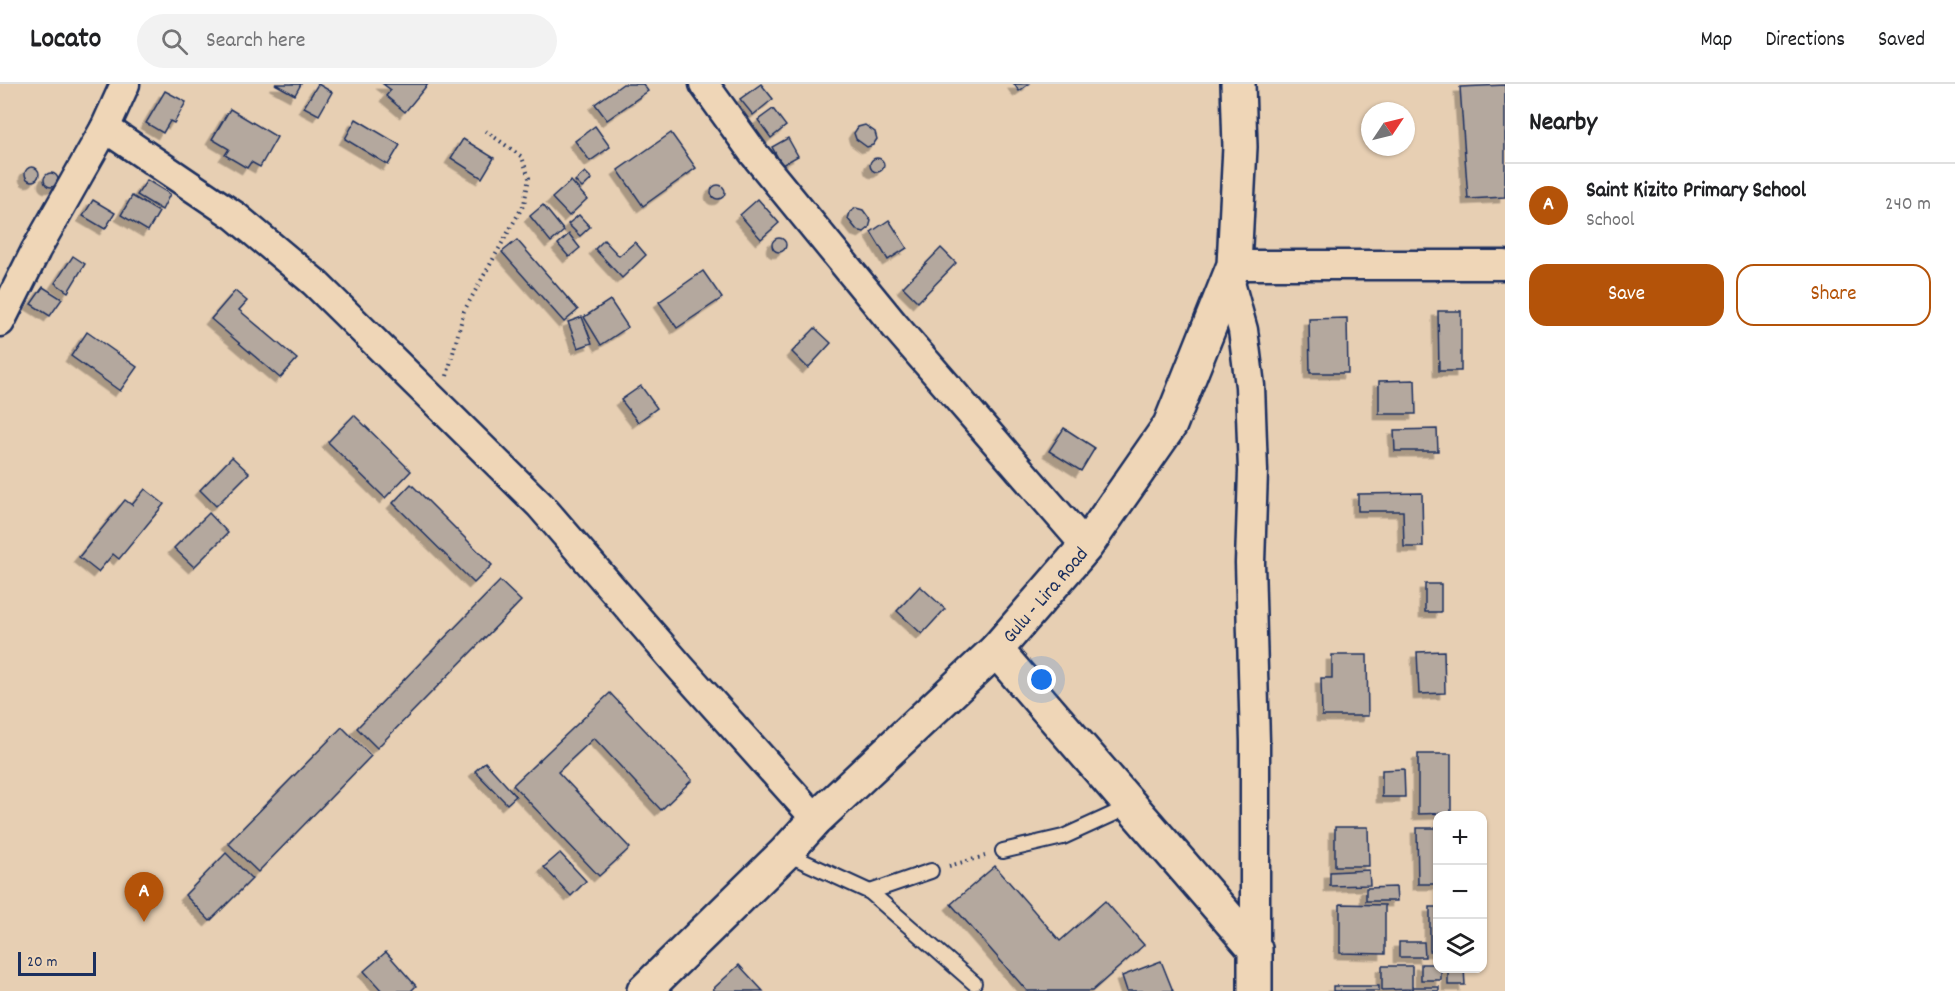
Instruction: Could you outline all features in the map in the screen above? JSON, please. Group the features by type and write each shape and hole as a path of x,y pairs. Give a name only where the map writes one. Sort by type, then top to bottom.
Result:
{"main road":[{"name":"Gulu - Lira Road","path":"644,991 785,853 816,819 996,650 1086,546 1170,424 1231,272 1240,147 1238,84"},
{"path":"996,650 1255,949 1255,991"}],"street":[{"path":"0,322 36,250 105,128 125,84"},
{"path":"704,84 755,155 895,326 1086,546"},
{"path":"105,128 235,216 314,282 540,505 816,819"},
{"path":"1255,949 1255,742 1250,564 1252,439 1250,386 1243,330 1231,272 1505,265"}],"lane":[{"path":"1003,851 1063,837 1132,805"},
{"path":"785,853 870,892 974,983"},
{"path":"870,892 931,871"}],"path":[{"path":"434,400 446,381 464,311 524,204 529,178 522,157 486,131"},
{"path":"931,871 1003,851"}],"building":[{"path":"275,84 301,84 295,95"},
{"path":"318,84 332,92 319,115 304,107"},
{"path":"383,84 428,84 405,112 386,96 391,90"},
{"path":"623,84 643,84 648,91 607,120 595,104"},
{"path":"761,84 773,99 753,115 740,99"},
{"path":"1014,84 1029,84 1019,91"},
{"path":"1505,85 1505,197 1468,199 1460,87"},
{"path":"165,91 186,102 174,123 170,121 163,133 146,123"},
{"path":"230,109 277,137 260,167 251,162 247,168 225,155 229,149 212,139"},
{"path":"773,109 786,126 771,138 758,120"},
{"path":"356,119 400,145 388,165 345,139"},
{"path":"865,125 875,132 877,139 873,145 867,147 856,139 854,133 858,127"},
{"path":"595,126 610,147 590,161 575,141"},
{"path":"671,133 696,168 643,206 618,170"},
{"path":"788,138 798,156 782,165 772,147"},
{"path":"463,139 494,158 482,178 451,158"},
{"path":"877,158 882,160 884,165 882,170 877,172 872,170 870,165 872,160"},
{"path":"32,167 37,169 39,174 37,179 32,181 27,179 25,174 27,169"},
{"path":"585,172 592,179 582,188 575,181"},
{"path":"51,173 56,175 58,180 56,185 51,187 46,185 44,180 46,175"},
{"path":"147,180 170,194 162,210 137,195"},
{"path":"571,181 587,199 569,216 552,198"},
{"path":"718,185 723,187 725,192 723,197 718,199 713,197 711,192 713,187"},
{"path":"132,196 159,212 148,231 121,215"},
{"path":"758,199 779,223 761,239 740,215"},
{"path":"93,200 115,213 105,229 83,216"},
{"path":"543,205 564,231 551,242 530,216"},
{"path":"856,208 863,210 871,221 869,228 864,232 857,230 848,219 850,212"},
{"path":"579,215 590,227 580,236 568,224"},
{"path":"889,220 907,248 888,260 871,232"},
{"path":"569,234 580,248 569,257 558,244"},
{"path":"779,238 784,240 786,245 784,250 779,252 774,250 772,245 774,240"},
{"path":"517,240 578,310 564,322 502,252"},
{"path":"604,240 619,256 635,242 646,255 622,278 595,249"},
{"path":"941,248 956,263 918,302 903,287"},
{"path":"73,256 85,264 68,292 55,283"},
{"path":"703,271 722,298 677,328 659,302"},
{"path":"43,287 62,299 50,316 31,304"},
{"path":"235,291 247,301 239,310 297,359 280,378 211,319"},
{"path":"610,300 628,327 601,345 584,317"},
{"path":"1438,311 1461,311 1461,371 1439,371"},
{"path":"582,317 592,343 578,348 568,322"},
{"path":"1347,318 1348,373 1310,373 1309,319"},
{"path":"815,328 831,343 808,368 792,352"},
{"path":"87,332 137,367 120,391 71,356"},
{"path":"1415,380 1416,414 1379,414 1379,381"},
{"path":"641,386 657,408 638,422 621,400"},
{"path":"354,415 411,471 385,498 328,442"},
{"path":"1064,428 1095,448 1081,471 1049,451"},
{"path":"1437,429 1438,451 1395,451 1394,430"},
{"path":"232,457 249,473 216,506 200,490"},
{"path":"411,484 492,565 474,583 393,503"},
{"path":"145,489 164,504 119,559 113,554 98,572 79,557 125,500 132,505"},
{"path":"1422,493 1423,547 1404,547 1403,511 1358,511 1358,494"},
{"path":"209,513 228,533 194,567 174,548"},
{"path":"500,581 521,601 377,748 357,728"},
{"path":"1425,584 1441,584 1441,612 1425,612"},
{"path":"920,586 945,609 922,634 897,611"},
{"path":"1444,651 1445,693 1419,694 1417,652"},
{"path":"1332,655 1367,655 1368,716 1322,716 1321,678 1332,678"},
{"path":"610,693 692,780 661,810 594,738 558,772 630,848 599,876 513,785"},
{"path":"342,727 371,756 258,872 228,843"},
{"path":"1418,754 1451,754 1451,811 1418,814"},
{"path":"485,762 516,796 507,804 475,771"},
{"path":"1404,769 1405,797 1382,797 1382,770"},
{"path":"1335,827 1368,827 1369,866 1335,866"},
{"path":"1417,828 1433,828 1433,884 1418,884"},
{"path":"226,853 252,879 210,921 185,895"},
{"path":"560,853 586,881 571,896 544,867"},
{"path":"995,866 1060,941 1105,901 1144,945 1092,991 1027,991 951,904"},
{"path":"1369,870 1370,885 1330,886 1330,872"},
{"path":"1396,887 1397,901 1366,901 1366,888"},
{"path":"1340,904 1385,905 1385,954 1340,953"},
{"path":"1430,907 1433,907 1433,951 1430,951"},
{"path":"1399,942 1424,942 1425,957 1399,957"},
{"path":"386,952 416,986 411,991 382,991 364,971"},
{"path":"1161,961 1173,991 1127,991 1122,976"},
{"path":"1421,964 1433,964 1433,973 1441,973 1441,980 1421,980"},
{"path":"739,965 763,991 715,991 713,989"},
{"path":"1382,966 1412,966 1412,989 1382,990"},
{"path":"1448,973 1464,973 1465,985 1448,985"},
{"path":"1333,986 1379,986 1379,991 1333,991"},
{"path":"1413,987 1439,987 1439,991 1413,991"}],"place":[{"name":"Saint Kizito Primary School","path":"144,922"}]}
